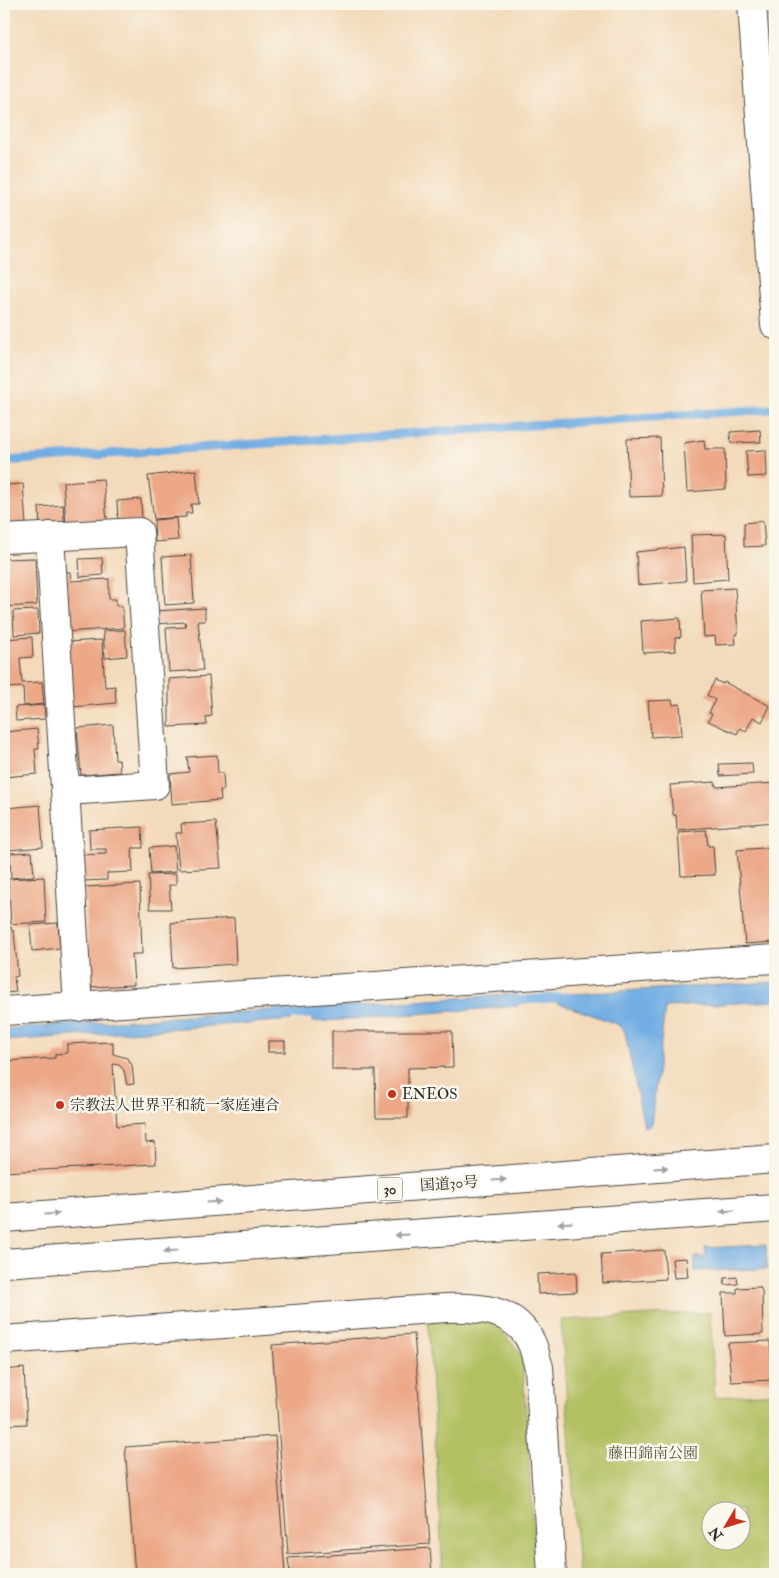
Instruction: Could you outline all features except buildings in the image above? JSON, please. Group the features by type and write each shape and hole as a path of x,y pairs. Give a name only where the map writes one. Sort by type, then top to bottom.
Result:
{"main road":[{"path":"752,4 775,325"},
{"path":"4,539 139,532 155,784 66,791"},
{"path":"50,536 78,1007"},
{"path":"4,1011 775,958"},
{"name":"国道30号","path":"4,1218 775,1159"},
{"path":"4,1263 775,1208"},
{"path":"4,1340 446,1308 472,1307 493,1310 517,1324 532,1343 538,1366 552,1574"}],"green space":[{"name":"藤田錦南公園","path":"710,1312 715,1397 775,1393 775,1574 579,1574 561,1320"},
{"path":"487,1316 522,1354 536,1574 443,1574 428,1319"}],"water":[{"path":"768,4 775,4 775,123"},
{"path":"775,982 775,1001 665,1007 651,1126 644,1127 625,1032 617,1024 556,1002 556,995"},
{"path":"517,994 518,1006 313,1022 312,1011 315,1008"},
{"path":"287,1009 291,1013 292,1020 4,1041 4,1029"},
{"path":"766,1245 767,1269 695,1271 695,1257 706,1257 705,1248"}],"waterway":[{"path":"4,461 771,409"},
{"path":"508,1001 568,997"},
{"path":"281,1016 323,1013"}],"place":[{"name":"ENEOS","path":"392,1094"},
{"name":"宗教法人世界平和統一家庭連合","path":"60,1105"}]}
